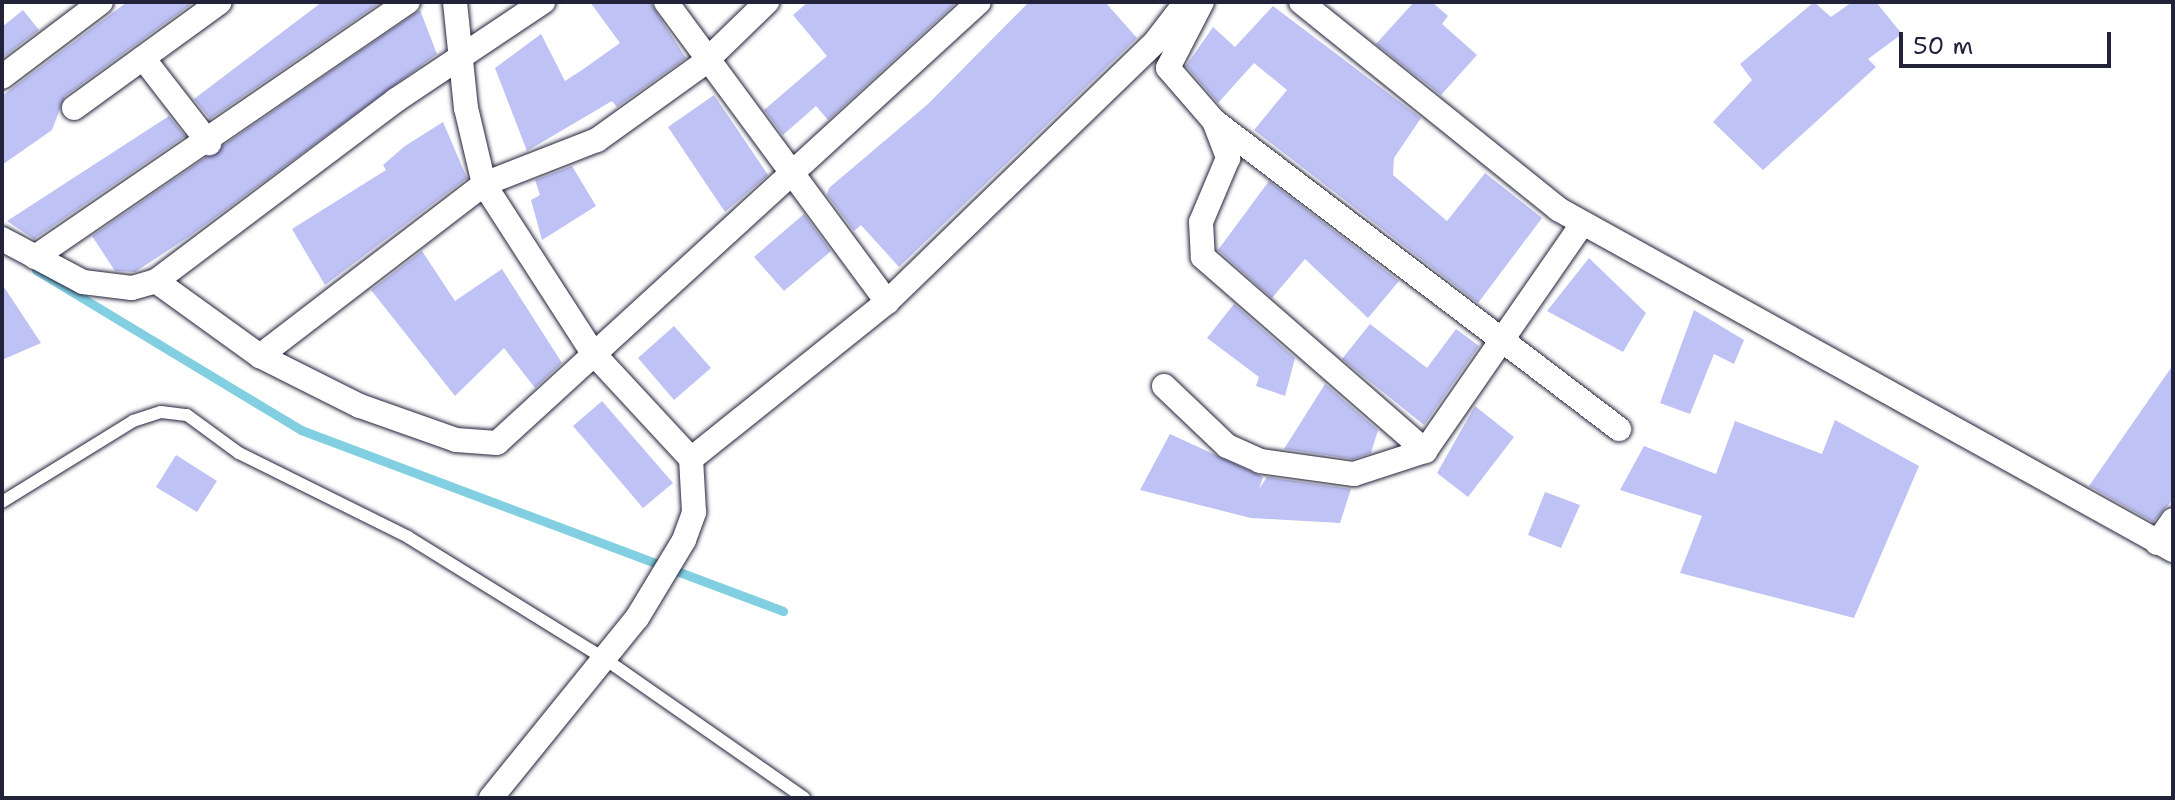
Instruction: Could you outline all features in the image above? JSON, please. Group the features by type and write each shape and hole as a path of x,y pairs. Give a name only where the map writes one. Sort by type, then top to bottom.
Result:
{"street":[{"path":"2,77 101,2"},
{"path":"74,108 220,2"},
{"path":"35,257 209,143 408,2"},
{"path":"455,2 463,53 466,108 484,184 593,353 691,459 694,512 684,540 655,589 605,659 491,798"},
{"path":"2,239 35,257 108,288 156,281 463,53 543,2"},
{"path":"666,2 704,63 887,302"},
{"path":"260,356 484,184 597,140 704,63 767,2"},
{"path":"156,281 260,356 360,406 478,444 514,433 593,353 979,2"},
{"path":"691,459 887,302 1156,41 1186,2"},
{"path":"1202,2 1168,68 1214,121 1504,346 1619,429"},
{"path":"1301,2 1582,224 2165,547 2173,520"},
{"path":"143,58 209,143"},
{"path":"1214,121 1228,158 1201,222 1203,257 1425,451"},
{"path":"1164,386 1227,446 1260,461 1354,474 1425,451 1504,346 1582,224"}],"lane":[{"path":"2,502 133,421 161,412 187,415 239,453 408,537 605,659 804,798"}],"building":[{"path":"127,2 194,2 65,96 52,130 2,165 2,96"},
{"path":"322,2 381,2 210,119 194,99"},
{"path":"590,2 650,2 686,58 617,107 612,101 527,151 495,68 541,34 565,81 582,70 620,43"},
{"path":"808,2 957,2 828,120 816,106 783,135 764,110 827,56 793,15"},
{"path":"1029,2 1105,2 1137,38 899,267 861,225 854,231 827,195 829,188 928,104"},
{"path":"1414,2 1432,2 1448,16 1442,24 1477,55 1441,95 1376,44"},
{"path":"1814,2 1831,17 1852,2 1876,2 1902,34 1868,59 1876,67 1763,170 1713,122 1752,80 1740,64"},
{"path":"1273,6 1421,118 1394,158 1393,175 1447,221 1485,173 1542,218 1478,303 1254,130 1287,90 1254,63 1218,103 1186,66 1213,27 1235,47"},
{"path":"23,10 39,30 2,58 2,27"},
{"path":"420,10 437,54 190,236 135,272 115,271 92,236"},
{"path":"714,95 768,175 725,212 668,127"},
{"path":"169,116 185,136 34,239 7,221"},
{"path":"443,122 467,178 325,285 292,229 386,170 383,165 405,146"},
{"path":"572,166 596,206 542,240 531,200 540,195 535,180"},
{"path":"1269,181 1399,281 1368,318 1305,259 1272,298 1218,250"},
{"path":"804,214 831,251 784,291 754,257"},
{"path":"422,251 455,301 502,269 562,363 535,388 504,348 455,396 371,290"},
{"path":"1589,258 1646,313 1623,352 1547,311"},
{"path":"2,284 41,343 2,360"},
{"path":"1234,304 1295,358 1285,396 1256,386 1259,377 1207,338"},
{"path":"1694,310 1744,340 1734,364 1714,354 1690,414 1660,403"},
{"path":"1370,324 1427,368 1456,329 1479,346 1424,425 1342,359"},
{"path":"674,326 711,368 674,400 638,358"},
{"path":"2173,365 2173,500 2153,522 2089,486"},
{"path":"1325,384 1378,430 1371,453 1353,459 1284,449"},
{"path":"602,401 673,483 643,508 573,426"},
{"path":"1475,406 1514,437 1468,497 1437,473"},
{"path":"1835,420 1919,466 1854,618 1680,573 1702,516 1620,490 1644,446 1716,474 1735,421 1822,454"},
{"path":"1170,434 1263,477 1259,489 1267,477 1351,489 1340,523 1251,518 1140,490"},
{"path":"176,455 217,481 197,512 156,487"},
{"path":"1545,492 1580,505 1561,548 1528,535"}],"waterway":[{"path":"36,270 301,430 783,611"}]}
